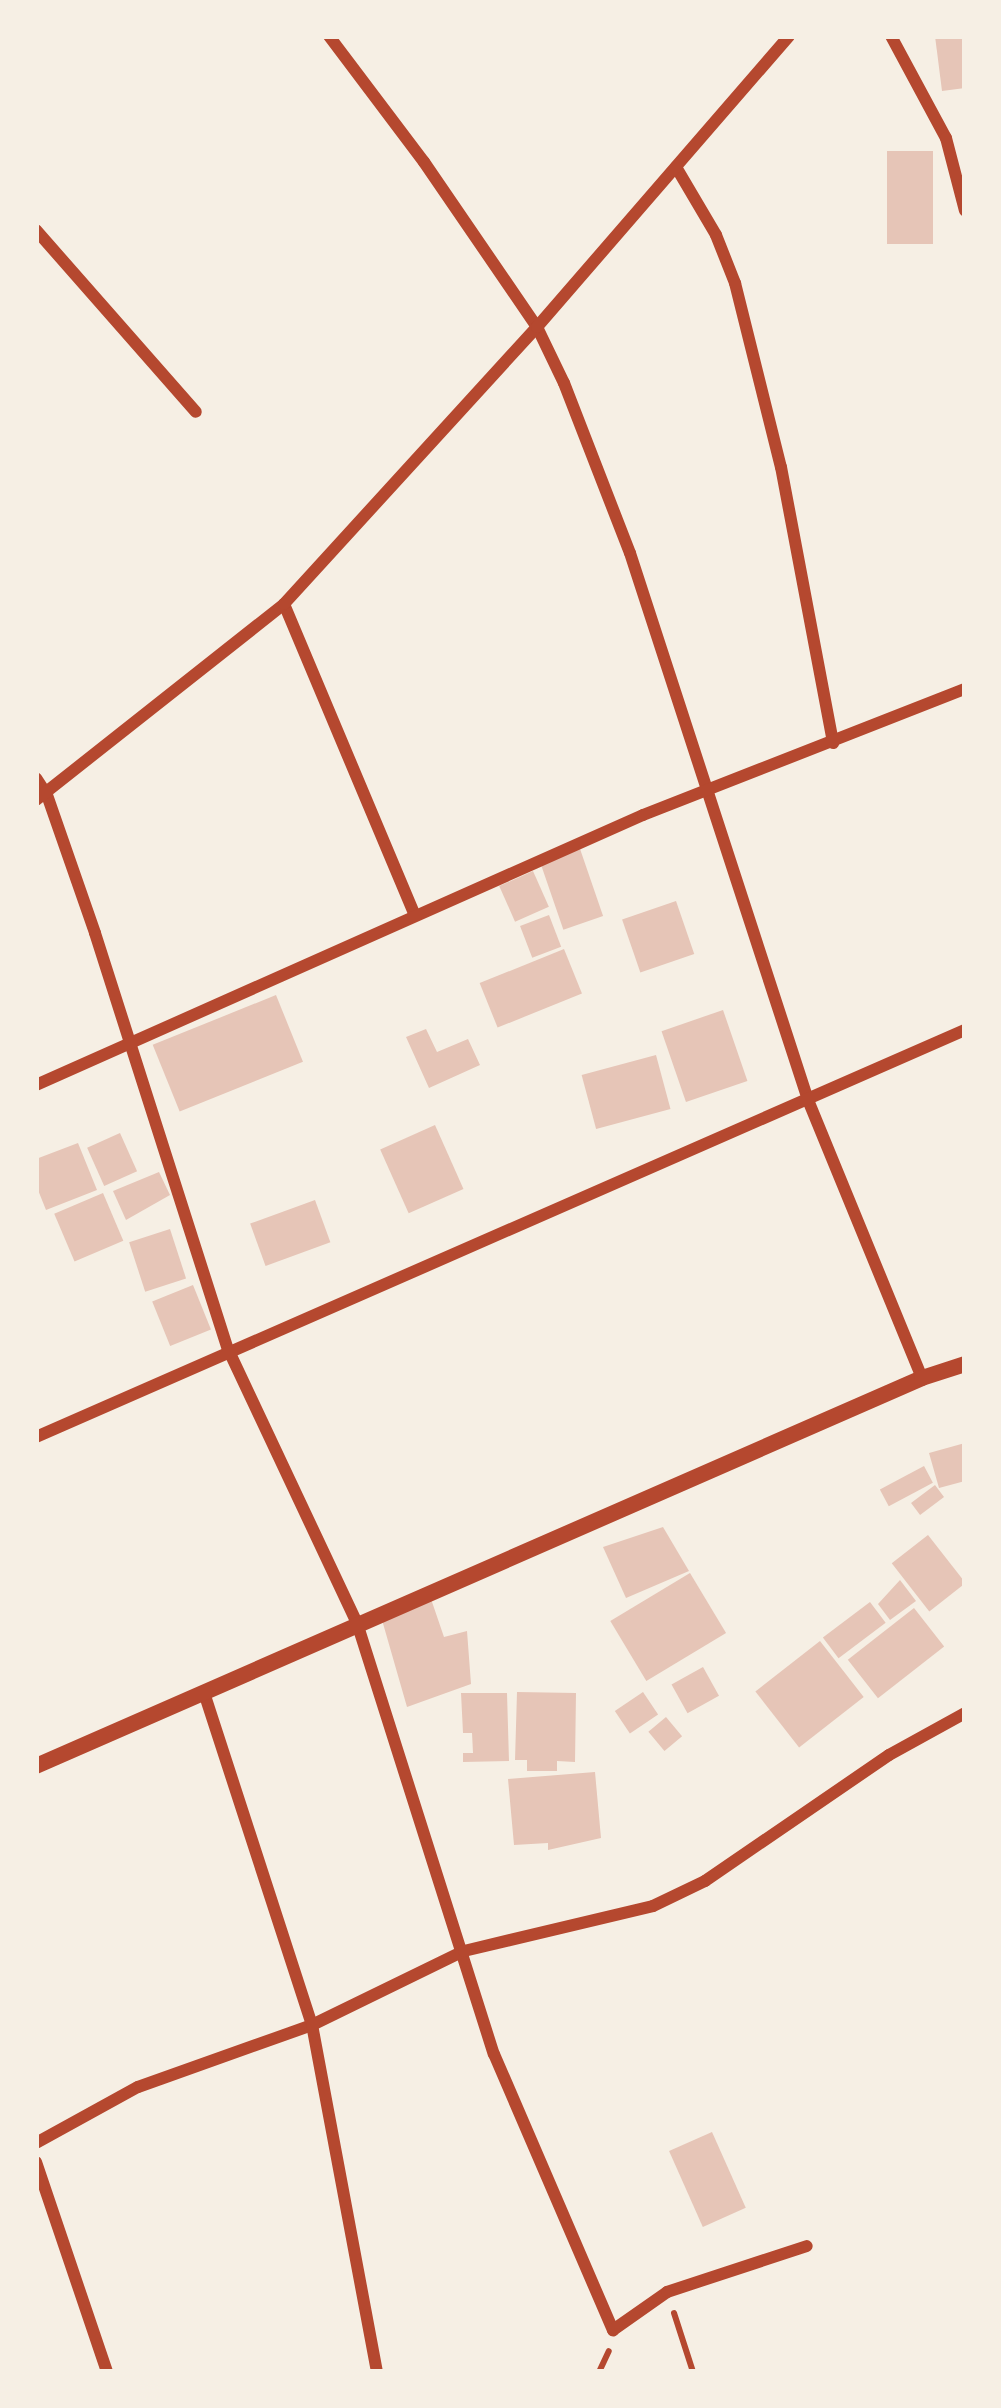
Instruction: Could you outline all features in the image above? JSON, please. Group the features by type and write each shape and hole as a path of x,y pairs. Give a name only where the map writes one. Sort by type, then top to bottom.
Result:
{"street":[{"path":"329,36 424,162 537,327 593,452 808,1100 922,1378"},
{"path":"42,797 284,604 537,327 789,36"},
{"path":"891,36 946,137 965,211"},
{"path":"676,166 716,235 735,283 781,467 833,743"},
{"path":"36,230 196,412"},
{"path":"284,604 415,915"},
{"path":"36,1084 643,815 709,794 965,689"},
{"path":"36,778 229,1349 357,1623 494,2054 613,2330 667,2292 807,2246"},
{"path":"36,1437 965,1030"},
{"path":"36,1766 922,1378 965,1364"},
{"path":"205,1692 312,2025 377,2372"},
{"path":"36,2143 138,2087 312,2025 464,1951 670,1898 705,1881 890,1755 965,1713"},
{"path":"36,2162 107,2372"}],"path":[{"path":"667,2292 693,2372"}],"building":[{"path":"935,36 965,36 965,88 942,91"},
{"path":"887,151 933,151 933,244 887,244"},
{"path":"579,846 603,916 563,930 539,860"},
{"path":"533,871 549,907 515,922 499,886"},
{"path":"676,901 694,954 640,973 622,920"},
{"path":"549,915 561,947 532,958 520,926"},
{"path":"564,949 582,994 498,1028 480,983"},
{"path":"276,995 303,1062 180,1112 153,1045"},
{"path":"723,1010 747,1081 686,1102 662,1031"},
{"path":"426,1029 437,1052 468,1039 480,1065 429,1088 406,1037"},
{"path":"656,1055 670,1109 596,1129 582,1075"},
{"path":"435,1125 463,1189 409,1213 380,1149"},
{"path":"120,1133 137,1171 104,1186 87,1148"},
{"path":"78,1143 97,1190 46,1210 36,1185 36,1159"},
{"path":"159,1172 170,1195 126,1220 113,1191"},
{"path":"103,1193 123,1241 75,1262 54,1214"},
{"path":"315,1200 330,1242 266,1266 250,1224"},
{"path":"170,1229 186,1278 145,1292 129,1242"},
{"path":"193,1285 211,1330 170,1346 152,1301"},
{"path":"965,1443 965,1481 939,1488 929,1453"},
{"path":"924,1466 933,1483 889,1506 880,1489"},
{"path":"935,1485 944,1497 920,1515 911,1503"},
{"path":"663,1527 689,1571 626,1598 603,1547"},
{"path":"928,1535 965,1582 929,1611 892,1563"},
{"path":"690,1573 726,1633 646,1681 610,1621"},
{"path":"900,1580 916,1601 890,1620 878,1604"},
{"path":"431,1599 444,1637 467,1631 471,1684 407,1707 380,1613"},
{"path":"870,1602 886,1623 839,1658 823,1638"},
{"path":"914,1608 944,1647 878,1698 848,1660"},
{"path":"820,1641 864,1697 799,1747 755,1691"},
{"path":"703,1667 719,1696 688,1713 672,1684"},
{"path":"517,1692 576,1693 575,1762 557,1761 557,1771 527,1771 527,1760 515,1760"},
{"path":"643,1692 658,1714 630,1733 615,1711"},
{"path":"461,1693 507,1693 509,1761 463,1762 463,1753 473,1753 472,1733 463,1733"},
{"path":"666,1717 682,1736 664,1751 648,1732"},
{"path":"595,1772 601,1838 548,1850 548,1843 514,1845 508,1779"},
{"path":"712,2132 746,2208 703,2227 669,2151"}]}
